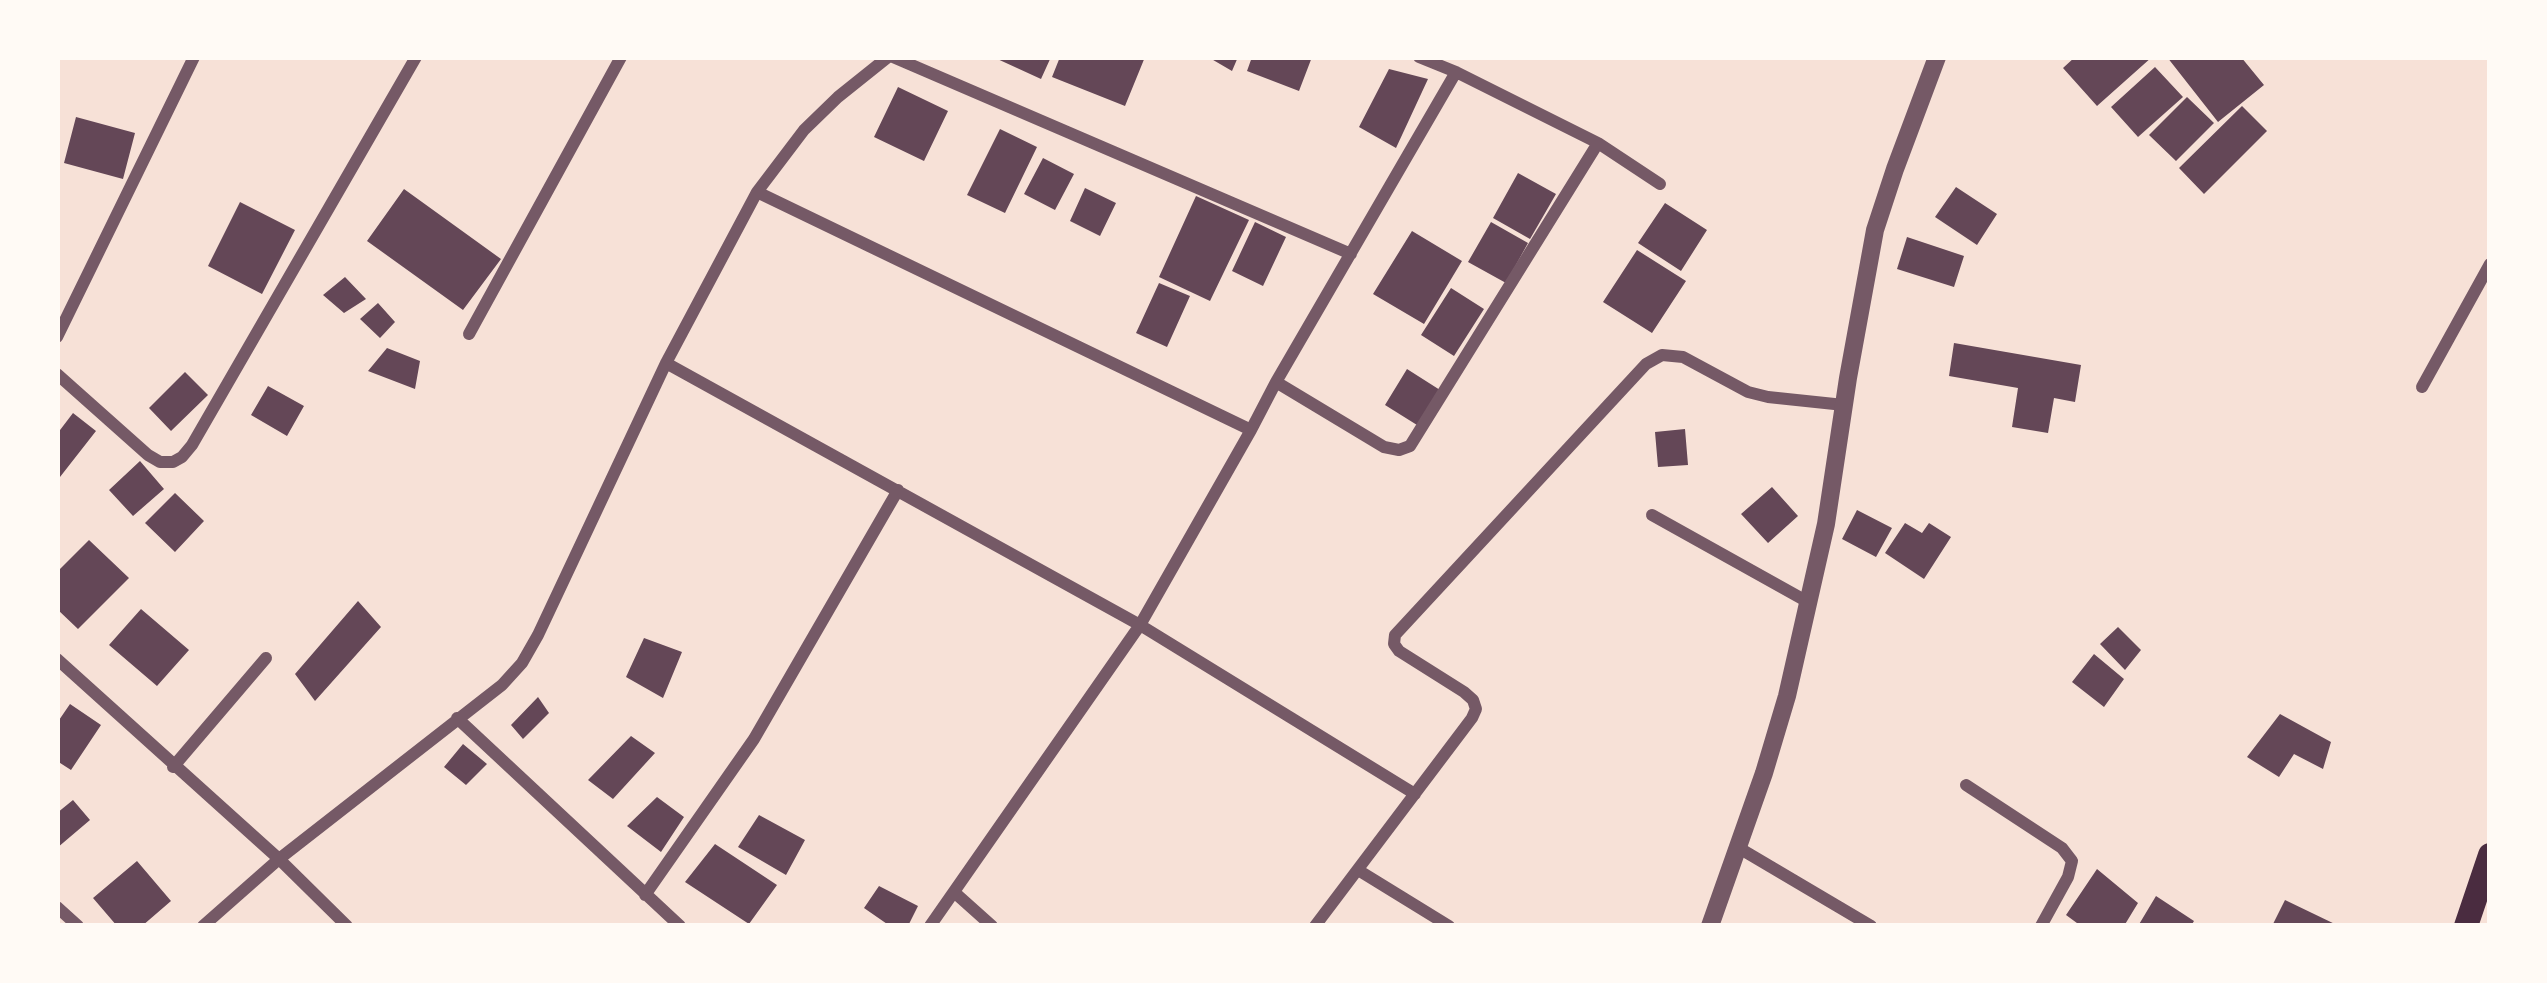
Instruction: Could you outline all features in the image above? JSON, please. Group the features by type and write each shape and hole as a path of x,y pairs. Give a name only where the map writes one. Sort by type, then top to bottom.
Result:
{"highway":[{"path":"2469,925 2490,855"}],"street":[{"path":"57,338 194,57"},
{"path":"57,374 148,455 160,462 182,457 416,57"},
{"path":"469,334 621,57"},
{"path":"203,926 279,860 502,685 523,663 666,364 757,192 804,130 890,57 1351,254"},
{"path":"1419,57 1598,143 1660,184"},
{"path":"1710,926 1786,697 1826,524 1875,230 1937,57"},
{"path":"930,926 1140,625 1456,72"},
{"path":"1276,382 1384,447 1410,446 1598,143"},
{"path":"757,192 1252,430"},
{"path":"2422,387 2490,264"},
{"path":"1315,926 1476,709 1464,692 1399,651 1394,644 1396,635 1646,364 1662,355 1683,358 1768,398 1844,405"},
{"path":"666,364 1140,625 1415,794"},
{"path":"645,895 754,739 898,490"},
{"path":"1652,515 1808,602"},
{"path":"173,766 266,658"},
{"path":"57,659 347,926"},
{"path":"457,718 680,926"},
{"path":"1966,785 2062,848 2072,861 2041,926"},
{"path":"1739,848 1871,926"},
{"path":"1358,870 1449,926"},
{"path":"954,892 992,926"},
{"path":"57,907 78,926"}],"building":[{"path":"993,57 1051,57 1041,79"},
{"path":"1060,57 1145,57 1125,106 1052,77"},
{"path":"1208,57 1238,57 1232,71"},
{"path":"1252,57 1312,57 1299,91 1247,71"},
{"path":"2075,57 2152,57 2097,106 2063,68"},
{"path":"2167,57 2241,57 2264,85 2218,122"},
{"path":"2155,67 2183,97 2138,137 2111,107"},
{"path":"1389,69 1428,79 1396,148 1359,127"},
{"path":"898,87 948,111 924,161 874,137"},
{"path":"2187,97 2214,123 2176,161 2149,135"},
{"path":"2242,106 2267,131 2204,194 2179,168"},
{"path":"76,117 135,133 123,179 64,163"},
{"path":"1000,129 1037,147 1005,213 967,195"},
{"path":"1043,158 1074,174 1055,210 1024,194"},
{"path":"1518,173 1556,194 1530,239 1493,218"},
{"path":"1956,187 1997,214 1977,245 1935,217"},
{"path":"1085,188 1116,203 1100,236 1070,221"},
{"path":"404,189 501,259 463,310 367,241"},
{"path":"1196,196 1249,220 1210,301 1159,277"},
{"path":"240,202 295,230 262,294 208,266"},
{"path":"1665,203 1707,230 1681,271 1638,243"},
{"path":"1255,222 1286,237 1263,286 1232,271"},
{"path":"1491,222 1528,243 1506,283 1468,262"},
{"path":"1412,231 1462,261 1424,324 1373,294"},
{"path":"1907,237 1964,256 1954,287 1897,269"},
{"path":"1637,250 1686,281 1652,333 1603,302"},
{"path":"345,277 366,299 344,313 323,295"},
{"path":"1159,283 1190,296 1167,347 1136,333"},
{"path":"1451,288 1484,309 1454,356 1421,335"},
{"path":"378,303 395,322 380,338 360,319"},
{"path":"1954,343 2081,365 2075,402 2054,398 2048,433 2012,427 2018,388 1949,376"},
{"path":"387,348 420,361 415,389 368,371"},
{"path":"1407,369 1440,390 1417,425 1385,405"},
{"path":"185,372 208,395 171,431 149,408"},
{"path":"268,386 304,406 287,436 251,415"},
{"path":"73,413 96,431 60,477 57,434"},
{"path":"1685,429 1688,465 1658,467 1655,432"},
{"path":"140,461 164,489 133,516 109,490"},
{"path":"1772,487 1798,516 1768,543 1741,514"},
{"path":"175,493 204,521 175,552 145,523"},
{"path":"1857,510 1892,528 1876,557 1842,539"},
{"path":"1905,523 1922,533 1929,523 1951,537 1924,579 1885,553"},
{"path":"89,540 129,578 78,629 57,609 57,572"},
{"path":"358,601 381,627 315,701 295,674"},
{"path":"141,609 189,650 157,686 109,645"},
{"path":"2118,627 2141,650 2125,670 2100,644"},
{"path":"644,638 682,652 663,698 626,677"},
{"path":"2094,654 2124,679 2104,707 2072,682"},
{"path":"538,697 549,713 523,739 511,725"},
{"path":"70,704 101,725 71,770 57,761 57,723"},
{"path":"2280,714 2331,742 2323,769 2294,754 2279,777 2247,757"},
{"path":"631,736 655,753 613,799 588,780"},
{"path":"463,744 487,764 466,785 444,767"},
{"path":"657,797 684,817 661,852 627,826"},
{"path":"73,800 90,820 57,848 57,813"},
{"path":"759,815 805,840 786,875 738,847"},
{"path":"715,844 777,885 749,924 685,882"},
{"path":"137,861 171,901 142,926 117,926 93,898"},
{"path":"2097,869 2138,903 2124,926 2081,926 2066,915"},
{"path":"879,886 918,906 908,926 890,926 864,908"},
{"path":"2156,896 2194,921 2191,926 2138,926"},
{"path":"2285,900 2339,926 2272,926"}]}
